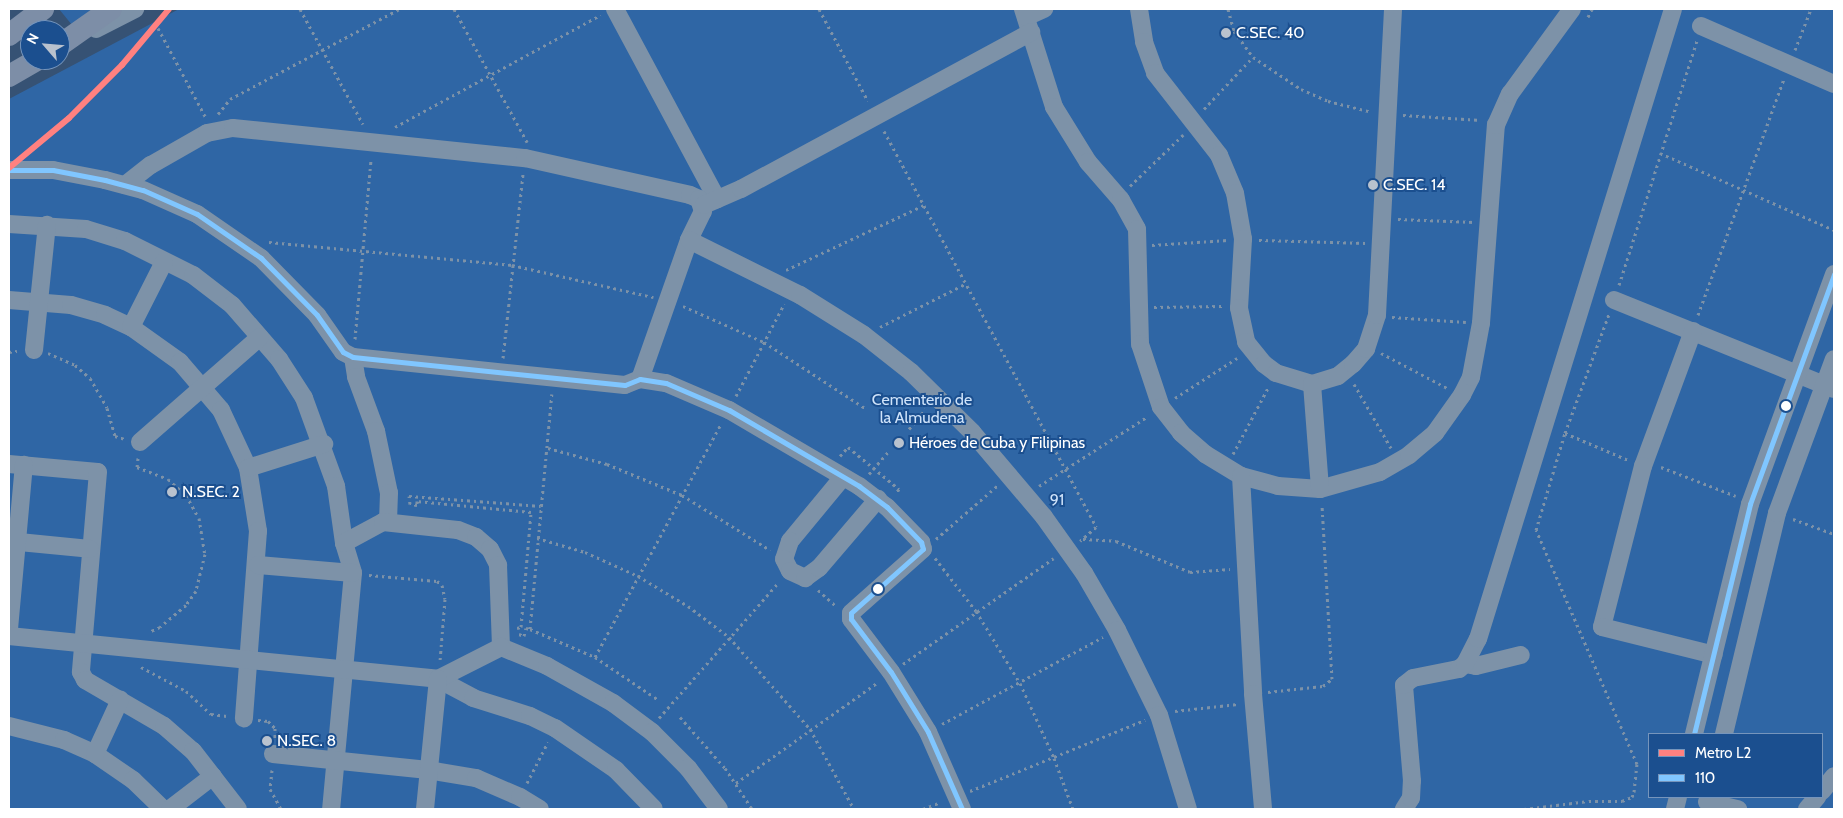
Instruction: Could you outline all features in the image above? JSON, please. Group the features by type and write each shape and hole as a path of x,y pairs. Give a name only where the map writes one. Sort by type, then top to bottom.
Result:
{"main road":[{"path":"9,35 43,9"},
{"path":"70,39 110,9"},
{"path":"9,76 20,70"}],"street":[{"path":"70,41 136,9"},
{"path":"615,9 710,202"},
{"path":"640,379 689,240 710,202 876,116 1044,9"},
{"path":"1139,9 1144,42 1155,73 1228,172 1242,217 1243,239 1239,305 1241,326 1250,349 1276,373 1312,384 1338,376 1345,370 1367,346 1377,315 1393,9"},
{"path":"1027,19 1058,114 1088,162 1118,196 1133,220 1139,246 1139,308 1144,362 1161,407 1181,433 1234,472 1278,486 1320,489 1358,480 1399,461 1435,432 1462,396 1471,377 1481,323 1487,222 1496,125 1510,94 1572,9"},
{"path":"1404,809 1411,798 1412,781 1404,686 1413,678 1451,672 1466,664 1478,639 1672,9"},
{"path":"1701,26 1834,84"},
{"path":"126,185 151,165 213,131 233,128 525,158 710,202"},
{"path":"9,170 53,170 126,185 173,202 237,240 296,291 343,352 353,357 439,368 625,385 640,379 666,383 729,410 843,477 886,497 924,546 921,554 851,613 851,619 891,672 928,732 960,803"},
{"path":"9,224 86,229 125,241 193,275 232,305 260,337 304,398 324,444 336,486 344,543 353,573 331,809"},
{"path":"34,350 37,301 47,225"},
{"path":"689,240 784,287 864,335 917,379 972,432 1026,495 1067,549 1117,630 1159,715 1188,809"},
{"path":"131,327 164,262"},
{"path":"1694,733 1750,504 1834,274"},
{"path":"9,300 37,301 105,315 131,327 180,362 203,386 221,410 248,468 258,531 258,565 244,718"},
{"path":"1614,300 1830,387"},
{"path":"1693,331 1649,466 1602,627 1714,655"},
{"path":"140,442 260,337"},
{"path":"353,357 356,377 380,449 389,493 388,522"},
{"path":"1724,733 1777,513 1830,387 1834,359"},
{"path":"1312,384 1320,489"},
{"path":"248,468 324,444"},
{"path":"9,630 16,465 98,472 80,663 85,680 164,726 193,751 238,809"},
{"path":"1234,472 1246,569 1253,698 1263,809"},
{"path":"843,477 790,541 793,569 826,562 886,497"},
{"path":"344,543 388,522 458,530 476,536 490,549 500,575 501,647"},
{"path":"13,541 90,550"},
{"path":"258,565 353,573"},
{"path":"9,636 82,641 438,679 474,698 530,716 555,728 608,764 653,809"},
{"path":"438,679 501,647"},
{"path":"501,647 576,680 620,708 652,732 688,768 718,809"},
{"path":"1466,664 1476,666 1521,655"},
{"path":"425,809 438,679"},
{"path":"95,754 120,700"},
{"path":"9,726 64,740 95,754 133,780 163,809"},
{"path":"273,754 428,770 476,778 520,797 540,809"},
{"path":"170,809 213,776"},
{"path":"1823,790 1834,776"},
{"path":"1806,809 1816,798"},
{"path":"1707,803 1738,809"}],"path":[{"path":"300,9 373,142"},
{"path":"213,131 219,112 230,99 399,9"},
{"path":"454,9 528,144 512,264 502,373"},
{"path":"736,783 976,610 1082,539 1096,527 819,9"},
{"path":"1228,9 1234,31 1253,57 1281,78 1328,101 1387,113 1477,118 1496,125"},
{"path":"1693,331 1789,64 1811,9"},
{"path":"1524,809 1589,802 1622,801 1632,797 1634,792 1637,764 1536,530 1565,433 1614,300 1701,26"},
{"path":"158,28 213,131"},
{"path":"1118,196 1193,123 1253,57"},
{"path":"1660,153 1834,230"},
{"path":"595,656 764,342 784,287 785,271 924,206"},
{"path":"1382,218 1487,222"},
{"path":"1139,246 1243,239 1361,243"},
{"path":"266,242 512,264 668,300 764,342 865,408"},
{"path":"864,335 965,284"},
{"path":"1139,308 1239,305"},
{"path":"1377,315 1481,323"},
{"path":"1367,346 1462,396"},
{"path":"1026,495 1250,349"},
{"path":"9,352 34,350 75,365 97,387 107,408 115,436 140,442 137,467 168,479 186,495 199,518 205,554 196,591 186,605 160,627 146,633"},
{"path":"1345,370 1399,461"},
{"path":"1234,472 1276,373"},
{"path":"530,629 553,378"},
{"path":"909,429 924,411"},
{"path":"1565,433 1649,466 1732,495"},
{"path":"843,452 848,447 899,489 886,497"},
{"path":"548,448 607,464 682,495 793,569 851,619"},
{"path":"870,472 890,450"},
{"path":"1009,476 930,544 924,546 976,610 1020,683 1054,758 1073,809"},
{"path":"923,809 960,803 1054,758 1159,715 1204,705 1323,686 1332,679 1320,489"},
{"path":"410,503 410,496 415,495 541,506"},
{"path":"1777,513 1834,534"},
{"path":"537,538 585,552 638,576 688,606 729,637 810,729 854,809"},
{"path":"1082,539 1116,541 1190,572 1246,569"},
{"path":"664,712 729,637 793,569"},
{"path":"353,573 437,581 442,585 445,599 438,679"},
{"path":"517,634 524,636 526,628 530,629 595,656 657,699"},
{"path":"928,732 1117,630"},
{"path":"133,664 186,691 211,714 268,720 276,728 270,789 280,809"},
{"path":"680,717 736,783 752,809"},
{"path":"520,797 555,728"}],"green space":[{"path":"59,9 92,9 72,25 70,20"},
{"name":"Cementerio de la Almudena","path":"179,9 1834,9 1834,809 9,809 9,99 64,70 70,70 70,67"}],"metro line":[{"name":"L2","path":"9,168 69,118 122,65 169,9"}],"transit line":[{"name":"110","path":"9,170 53,170 105,180 143,190 197,214 261,258 317,315 343,352 353,357 625,385 640,379 666,383 729,410 859,486 887,507 921,542 923,549 851,613 851,619 891,672 928,732 962,809"},
{"name":"110","path":"1694,733 1750,504 1834,274"}],"place":[{"name":"C.SEC. 40","path":"1226,33"},
{"name":"C.SEC. 14","path":"1373,185"},
{"name":"Héroes de Cuba y Filipinas","path":"899,443"},
{"name":"N.SEC. 2","path":"172,492"},
{"name":"N.SEC. 8","path":"267,741"}],"park label":[{"name":"91","path":"1057,500"}]}
